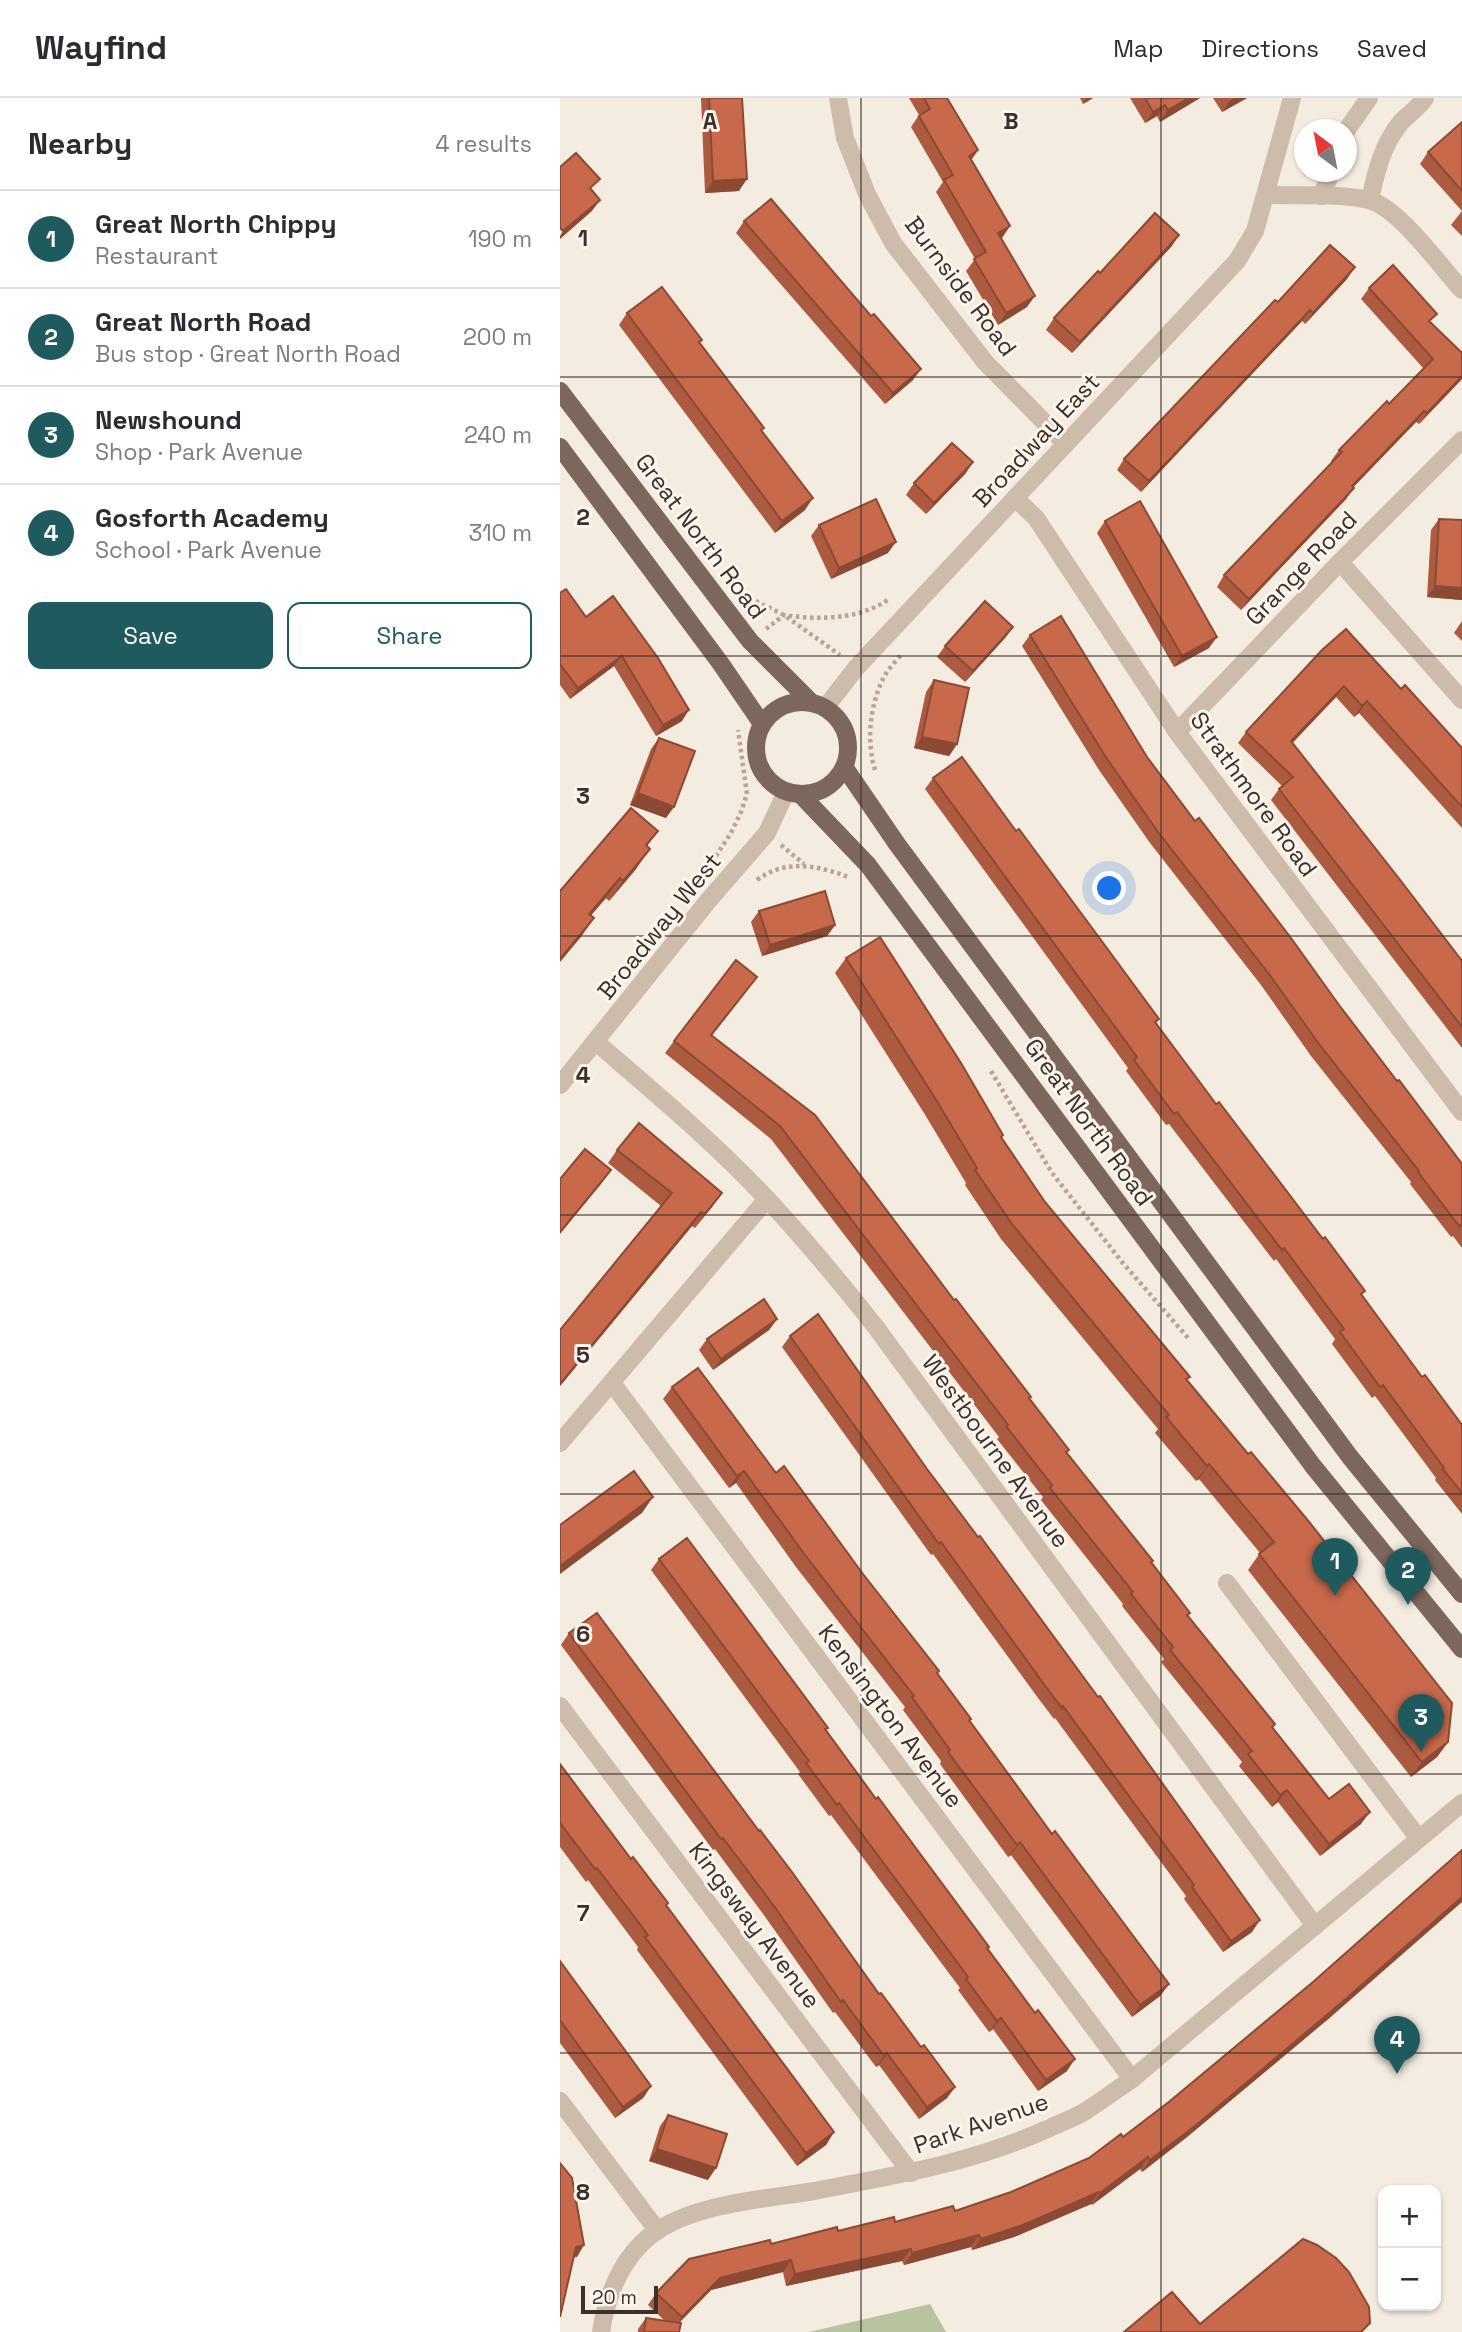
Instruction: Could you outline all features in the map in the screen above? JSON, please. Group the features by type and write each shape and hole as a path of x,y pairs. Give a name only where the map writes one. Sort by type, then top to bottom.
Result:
{"main road":[{"name":"Great North Road","path":"560,391 750,641 818,705 836,716 844,727 848,740 845,768 897,844 1350,1457 1462,1594"},
{"path":"560,447 722,664 762,724 783,706 797,702 818,705"},
{"name":"Great North Road","path":"762,724 756,756 762,771 772,784 793,793 869,865 1313,1466 1462,1649"},
{"path":"793,793 814,793 827,788 845,768"}],"street":[{"name":"Burnside Road","path":"838,98 845,138 867,194 893,243 985,362 1066,444"},
{"name":"Broadway East","path":"818,705 856,668 1237,261 1255,231 1292,98"},
{"path":"1354,119 1369,98"},
{"path":"1370,200 1377,166 1386,146 1401,122 1425,98"},
{"path":"1322,196 1327,182"},
{"path":"1266,195 1370,200 1393,212 1462,290"},
{"name":"Grange Road","path":"1177,732 1462,440"},
{"name":"Strathmore Road","path":"1015,498 1036,518 1177,732 1462,1112"},
{"path":"1340,562 1462,700"},
{"name":"Broadway West","path":"560,1085 708,901 767,833 793,793"},
{"name":"Westbourne Avenue","path":"596,1042 672,1108 767,1199 834,1275 875,1326 1315,1926"},
{"path":"560,1444 767,1199"},
{"name":"Kensington Avenue","path":"612,1383 1132,2078"},
{"path":"1227,1583 1419,1839"},
{"name":"Kingsway Avenue","path":"560,1706 911,2173"},
{"name":"Park Avenue","path":"601,2332 604,2311 615,2279 633,2253 657,2230 682,2217 911,2173 1024,2139 1082,2113 1132,2078 1462,1802"},
{"path":"560,2101 657,2230"}],"path":[{"path":"836,651 784,615 810,619 850,615 882,604 897,592"},
{"path":"877,776 873,767 871,741 872,712 879,691"},
{"path":"737,725 747,794 741,812"},
{"path":"804,865 822,867 850,877"},
{"path":"990,1070 1052,1174 1122,1262 1194,1345"}],"green space":[{"path":"930,2304 946,2332 809,2332"}],"building":[{"path":"709,98 742,98 747,179 713,181"},
{"path":"924,98 947,98 978,150 969,156 1010,226 998,233 1035,296 1006,313 974,259 986,252 944,180 953,175 919,116 930,109"},
{"path":"1145,98 1189,98 1168,110 1165,105 1153,112"},
{"path":"1462,122 1462,191 1428,152"},
{"path":"576,153 600,179 590,188 600,200 563,231 560,228 560,167"},
{"path":"771,199 871,316 874,314 921,369 893,393 744,221"},
{"path":"1155,213 1179,235 1080,342 1054,318"},
{"path":"1330,245 1355,267 1313,313 1310,310 1149,481 1124,459"},
{"path":"1393,265 1437,314 1429,321 1462,353 1462,376 1427,413 1424,411 1352,486 1354,488 1249,599 1224,575 1342,452 1339,450 1433,359 1369,288"},
{"path":"662,287 702,340 699,342 764,428 761,430 813,498 782,521 627,313"},
{"path":"952,443 973,462 934,503 914,483"},
{"path":"876,499 896,542 839,568 819,525"},
{"path":"1140,501 1217,637 1182,656 1105,521"},
{"path":"1439,519 1462,520 1462,588 1435,586"},
{"path":"566,589 586,617 613,596 658,658 689,710 663,725 622,656 578,688 560,664 560,593"},
{"path":"985,601 1013,627 973,671 945,646"},
{"path":"1061,616 1147,757 1195,821 1199,818 1462,1164 1462,1227 1158,832 1107,759 1030,635"},
{"path":"1346,629 1401,689 1405,685 1462,748 1462,807 1367,701 1362,706 1344,686 1291,741 1462,961 1462,1027 1279,789 1293,777 1246,732 1322,650"},
{"path":"934,680 969,688 957,744 922,737"},
{"path":"659,738 695,751 674,807 638,793"},
{"path":"962,757 1016,831 1019,829 1159,1019 1155,1022 1216,1104 1219,1102 1323,1239 1325,1237 1365,1291 1361,1294 1422,1377 1425,1375 1462,1425 1462,1493 1383,1385 1380,1387 1340,1332 1344,1329 1284,1248 1282,1250 1134,1060 1137,1057 933,778"},
{"path":"631,808 658,831 646,845 650,849 623,881 620,878 589,914 594,918 560,959 560,890"},
{"path":"825,891 835,925 770,945 759,911"},
{"path":"880,937 961,1063 1003,1135 1001,1137 1045,1202 1190,1377 1186,1379 1310,1523 1452,1703 1448,1742 1422,1762 1259,1554 1274,1542 1166,1417 1169,1415 1012,1224 975,1170 977,1168 935,1098 846,958"},
{"path":"736,960 757,977 711,1035 815,1115 954,1300 956,1299 1031,1397 1029,1398 1069,1450 1066,1452 1153,1561 1151,1562 1190,1613 1187,1615 1275,1724 1272,1727 1329,1799 1349,1784 1370,1812 1329,1844 1287,1790 1280,1795 1248,1754 1252,1751 1170,1650 1173,1647 1131,1594 1133,1592 1050,1488 1052,1485 1006,1426 1008,1425 780,1126 674,1041"},
{"path":"639,1123 722,1193 705,1214 701,1212 560,1384 560,1330 672,1193 617,1150"},
{"path":"585,1149 611,1170 560,1232 560,1179"},
{"path":"764,1299 777,1319 721,1359 707,1339"},
{"path":"818,1314 927,1469 978,1537 980,1536 1098,1697 1100,1696 1260,1920 1231,1941 1192,1887 1194,1885 941,1542 939,1544 790,1336"},
{"path":"698,1368 776,1473 784,1466 863,1574 939,1671 937,1673 971,1719 969,1720 1052,1834 1055,1831 1169,1984 1140,2005 1020,1842 1017,1845 948,1752 950,1750 912,1697 914,1696 744,1471 737,1476 672,1387"},
{"path":"634,1471 653,1497 560,1566 560,1525"},
{"path":"687,1538 1035,2013 1038,2010 1075,2059 1046,2080 1001,2018 997,2021 966,1979 968,1977 839,1803 837,1805 806,1763 809,1761 659,1559"},
{"path":"597,1613 792,1872 879,1994 881,1993 921,2047 924,2045 955,2087 927,2107 887,2053 884,2056 843,2000 841,2002 774,1906 723,1838 721,1839 569,1633"},
{"path":"560,1764 631,1859 633,1857 668,1903 666,1905 834,2132 806,2153 645,1937 648,1935 560,1823"},
{"path":"1462,1850 1462,1897 1195,2126 1100,2193 981,2239 979,2235 912,2253 911,2249 795,2274 791,2260 720,2278 682,2317 656,2293 689,2259 770,2240 771,2244 837,2227 838,2231 894,2217 895,2222 953,2206 955,2211 1011,2192 1089,2158 1121,2134 1123,2137 1170,2101 1313,1982"},
{"path":"560,1961 651,2086 623,2107 560,2020"},
{"path":"668,2115 727,2134 716,2168 657,2149"},
{"path":"560,2163 572,2178 584,2245 576,2247 560,2317"},
{"path":"1303,2239 1336,2258 1349,2272 1369,2307 1370,2323 1362,2332 1124,2332 1172,2292 1200,2324"},
{"path":"646,2318 681,2323 679,2332 644,2332"}],"place":[{"name":"Great North Chippy","path":"1335,1596"},
{"name":"Great North Road","path":"1408,1605"},
{"name":"Newshound","path":"1421,1752"},
{"name":"Gosforth Academy","path":"1397,2074"}]}
